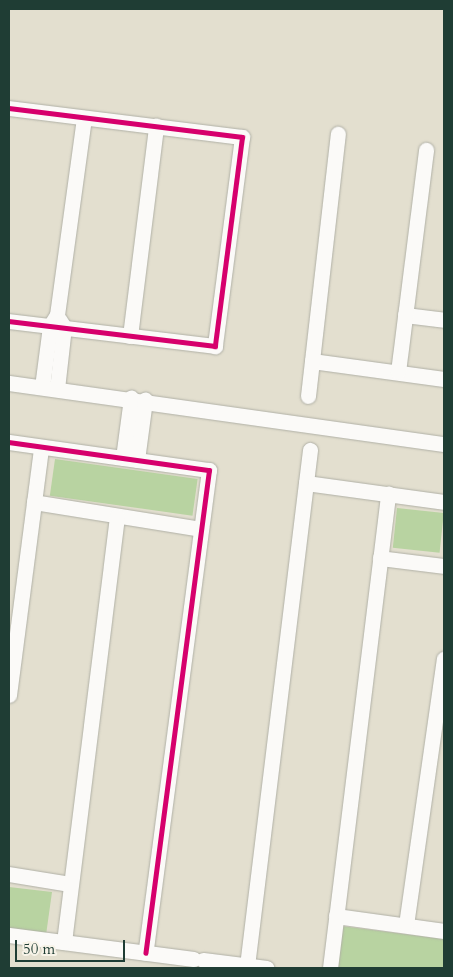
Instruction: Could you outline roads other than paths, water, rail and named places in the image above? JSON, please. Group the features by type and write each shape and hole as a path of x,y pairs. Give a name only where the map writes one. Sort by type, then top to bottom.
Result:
{"street":[{"path":"9,108 242,137 215,346 130,336 57,323 9,321"},
{"path":"49,388 84,118"},
{"path":"130,336 156,126"},
{"path":"308,396 338,134"},
{"path":"398,372 426,150"},
{"path":"405,315 444,320"},
{"path":"312,361 444,379"},
{"path":"9,383 138,399 444,444"},
{"path":"130,459 138,399"},
{"path":"9,442 209,470 145,953"},
{"path":"9,695 41,447"},
{"path":"247,966 310,450"},
{"path":"306,484 444,502"},
{"path":"330,968 388,494"},
{"path":"34,502 201,529"},
{"path":"64,942 117,516"},
{"path":"380,558 444,566"},
{"path":"406,926 444,658"},
{"path":"9,874 70,884"},
{"path":"336,916 444,930"},
{"path":"9,935 267,968"}]}
